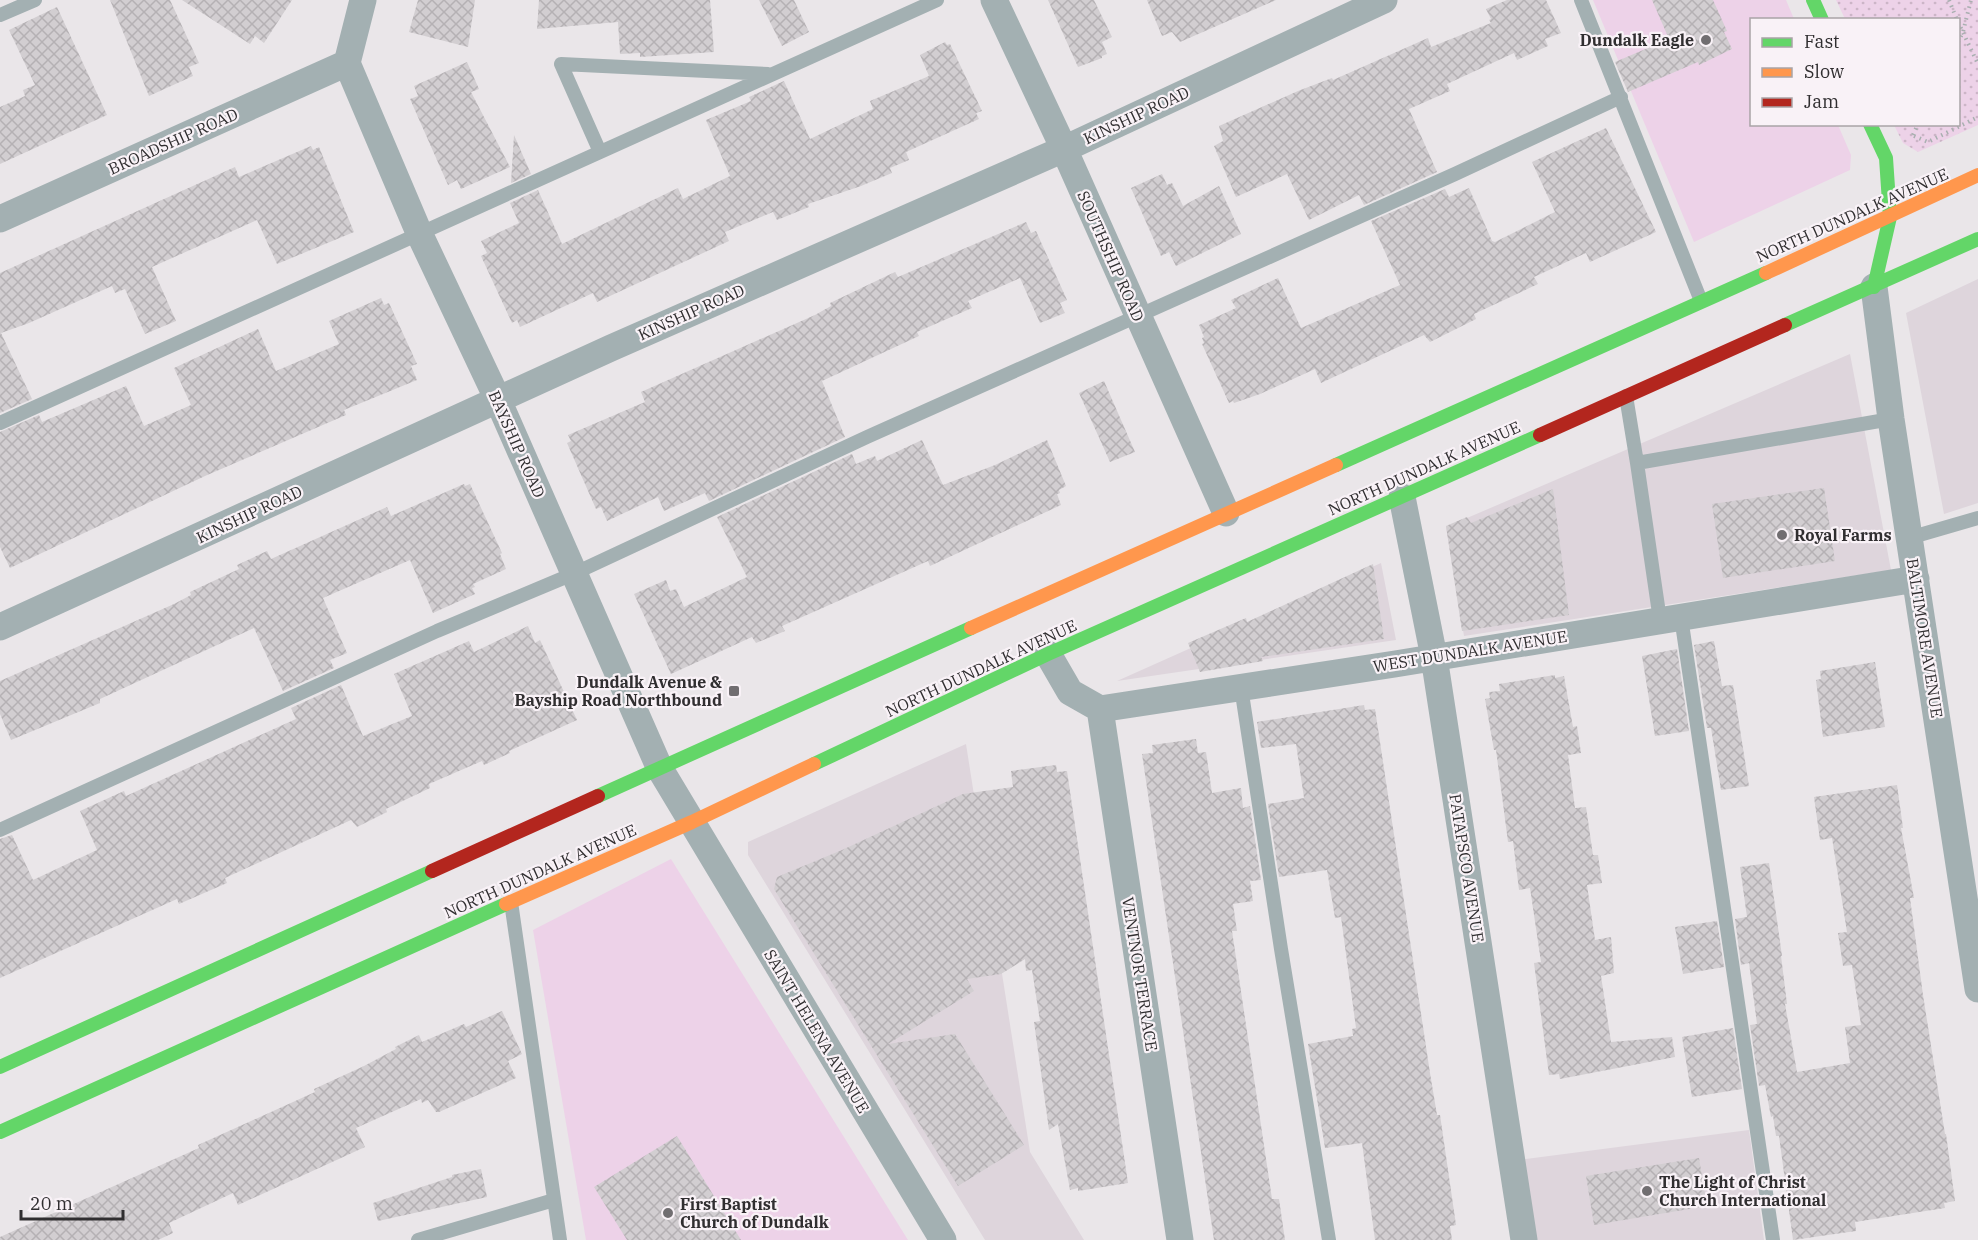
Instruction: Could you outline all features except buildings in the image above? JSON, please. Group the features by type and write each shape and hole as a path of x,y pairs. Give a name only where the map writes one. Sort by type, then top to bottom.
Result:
{"main road":[{"path":"1813,0 1821,18"},
{"path":"1871,126 1886,158 1890,217 1874,287"},
{"name":"NORTH DUNDALK AVENUE","path":"0,1067 506,837 1978,176"},
{"name":"NORTH DUNDALK AVENUE","path":"0,1132 692,822 1048,654 1978,239"}],"street":[{"path":"347,63 363,0"},
{"name":"SOUTHSHIP ROAD","path":"994,0 1064,149 1226,513"},
{"name":"KINSHIP ROAD","path":"0,627 622,343 1064,149 1384,0"},
{"name":"BROADSHIP ROAD","path":"0,219 347,63"},
{"name":"BAYSHIP ROAD","path":"347,63 420,235 498,400 660,769 692,822"},
{"name":"BALTIMORE AVENUE","path":"1874,287 1891,419 1978,989"},
{"name":"PATAPSCO AVENUE","path":"1402,497 1434,657 1524,1240"},
{"name":"WEST DUNDALK AVENUE","path":"1100,709 1916,579"},
{"path":"1048,654 1070,692 1100,709"},
{"name":"VENTNOR TERRACE","path":"1100,709 1180,1240"},
{"name":"SAINT HELENA AVENUE","path":"692,822 944,1240"}],"lane":[{"path":"0,15 35,0"},
{"path":"0,423 937,0"},
{"path":"1581,0 1701,301"},
{"path":"600,152 561,64 772,74"},
{"path":"0,830 437,631 573,574 867,437 1455,174 1621,97"},
{"path":"1626,396 1637,463 1670,618 1773,1240"},
{"path":"1637,463 1891,419"},
{"path":"1909,538 1978,518"},
{"path":"1241,687 1329,1240"},
{"path":"511,902 560,1240"},
{"path":"418,1240 554,1200"}],"path":[{"path":"1949,0 1957,18"},
{"path":"1960,40 1971,0"},
{"path":"1960,26 1978,64"},
{"path":"1906,133 1929,142 1978,117"},
{"path":"1912,135 1917,126"}],"shaded area":[{"path":"1593,0 1786,0 1794,18 1750,18 1750,126 1838,126 1851,155 1850,170 1694,242"},
{"path":"1836,0 1978,0 1978,125 1918,152 1903,143 1894,126 1960,126 1960,18 1845,18"},
{"path":"1978,279 1978,503 1944,514 1906,313"},
{"path":"1850,354 1891,570 1464,636 1446,527"},
{"path":"1381,563 1396,640 1117,681"},
{"path":"966,744 1030,1152 1084,1240 985,1240 748,855 748,842"},
{"path":"671,859 908,1240 586,1240 533,930"},
{"path":"1749,1130 1764,1240 1531,1240 1519,1160"}],"traffic: fast":[{"path":"1813,0 1821,18"},
{"path":"1871,126 1886,158 1890,217 1874,287"},
{"path":"1785,325 1978,239"},
{"path":"1336,465 1766,273"},
{"path":"814,764 1048,654 1540,435"},
{"path":"598,796 971,628"},
{"path":"0,1067 432,871"},
{"path":"0,1132 506,904"}],"traffic: slow":[{"path":"1766,273 1978,175"},
{"path":"971,628 1336,465"},
{"path":"506,904 692,822 814,764"}],"traffic: jam":[{"path":"1540,435 1785,325"},
{"path":"432,871 598,796"}],"place":[{"name":"Dundalk Eagle","path":"1706,40"},
{"name":"Royal Farms","path":"1782,535"},
{"name":"Dundalk Avenue & Bayship Road Northbound","path":"734,691"},
{"name":"The Light of Christ Church International","path":"1647,1191"},
{"name":"First Baptist Church of Dundalk","path":"668,1213"}]}
